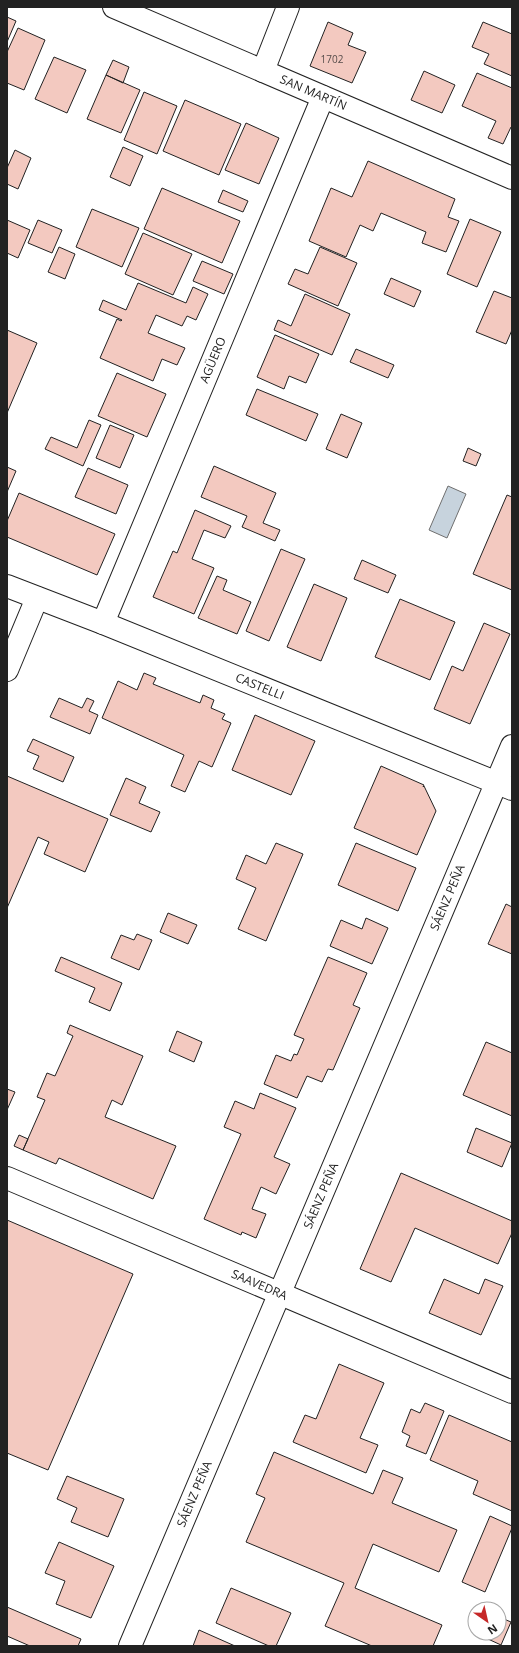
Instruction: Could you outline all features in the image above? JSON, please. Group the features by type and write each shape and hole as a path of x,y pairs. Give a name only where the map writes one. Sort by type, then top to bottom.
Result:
{"street":[{"name":"SAN MARTÍN","path":"114,7 512,178"},
{"path":"263,71 288,7"},
{"name":"AGÜERO","path":"103,623 323,97"},
{"name":"CASTELLI","path":"7,586 103,623 504,786"},
{"path":"7,670 37,598"},
{"name":"SÁENZ PEÑA","path":"130,1646 280,1294 504,786 512,746"},
{"name":"SAAVEDRA","path":"7,1178 512,1392"}],"shaded area":[{"path":"448,486 466,494 447,538 429,530"}],"building":[{"path":"7,17 16,21 7,42"},
{"path":"328,22 353,33 348,45 366,52 352,83 310,66"},
{"path":"483,22 512,34 512,76 484,64 489,54 472,47"},
{"path":"18,28 45,40 24,90 7,83 7,52"},
{"path":"54,57 86,70 67,113 35,99"},
{"path":"113,60 129,67 123,83 106,75"},
{"path":"424,71 455,85 442,113 411,100"},
{"path":"477,73 512,88 512,128 511,127 503,144 488,138 496,121 462,106"},
{"path":"106,75 140,90 121,133 87,119"},
{"path":"144,92 177,106 157,154 124,140"},
{"path":"185,100 241,124 219,175 163,151"},
{"path":"246,123 279,138 259,184 225,170"},
{"path":"123,147 143,156 130,186 110,177"},
{"path":"15,150 31,158 18,189 7,184 7,168"},
{"path":"368,161 455,199 448,217 459,221 446,252 422,243 426,232 381,213 373,231 360,225 346,257 309,241 331,188 352,197"},
{"path":"162,188 240,221 222,263 144,229"},
{"path":"223,190 248,201 243,212 218,202"},
{"path":"92,209 139,228 122,267 76,247"},
{"path":"470,219 501,232 477,287 447,274"},
{"path":"7,220 30,230 18,258 7,253"},
{"path":"38,220 62,230 52,253 28,243"},
{"path":"143,233 192,254 173,295 125,274"},
{"path":"59,247 75,254 65,279 48,272"},
{"path":"320,247 357,263 338,306 288,284 295,269 308,274"},
{"path":"202,261 233,274 224,294 193,281"},
{"path":"391,278 421,291 414,307 384,294"},
{"path":"138,283 186,303 193,287 208,294 196,320 187,316 182,326 156,315 148,333 185,348 177,365 162,359 153,381 100,358 117,319 122,320 99,310 103,300 126,310"},
{"path":"494,291 512,298 512,330 506,344 476,332"},
{"path":"305,294 350,314 332,355 274,330 278,320 291,326"},
{"path":"7,330 37,343 7,413"},
{"path":"275,335 319,354 306,383 289,376 284,389 257,377"},
{"path":"356,349 394,365 388,378 350,362"},
{"path":"117,373 166,394 147,437 98,416"},
{"path":"257,389 318,414 306,441 246,415"},
{"path":"341,414 362,423 347,458 326,449"},
{"path":"89,420 101,425 83,466 45,449 51,437 77,448"},
{"path":"110,425 134,435 120,468 96,458"},
{"path":"468,448 481,454 476,466 463,461"},
{"path":"214,466 276,493 263,523 280,530 275,541 242,527 247,516 201,497"},
{"path":"7,467 16,471 7,492"},
{"path":"88,468 128,485 116,514 75,497"},
{"path":"19,493 115,534 97,575 7,537 7,521"},
{"path":"507,495 512,497 512,590 473,574"},
{"path":"195,510 231,526 225,538 204,530 192,559 214,568 194,614 153,597 173,551 177,553"},
{"path":"281,549 305,559 269,641 246,631"},
{"path":"362,560 396,575 388,593 354,579"},
{"path":"217,576 227,580 223,590 251,602 237,634 198,618"},
{"path":"314,584 347,598 321,661 287,647"},
{"path":"400,599 455,622 430,680 375,657"},
{"path":"484,623 510,634 470,724 434,709 452,666 463,671"},
{"path":"144,673 156,678 153,684 200,703 203,695 214,700 211,708 225,714 222,719 231,723 212,767 199,761 185,792 171,786 184,755 102,718 118,681 137,690"},
{"path":"59,698 82,708 87,698 94,701 89,711 98,715 90,734 50,717"},
{"path":"255,715 315,741 291,795 232,770"},
{"path":"33,739 74,757 63,782 33,769 39,756 27,751"},
{"path":"381,766 424,785 423,787 424,786 436,811 417,855 354,828"},
{"path":"7,776 108,819 85,872 44,854 49,842 38,837 7,908"},
{"path":"126,778 146,787 139,803 160,812 151,832 110,815"},
{"path":"276,843 303,854 266,941 238,929 256,888 236,879 246,855 266,864"},
{"path":"356,843 416,868 398,911 338,885"},
{"path":"506,904 512,907 512,954 488,944"},
{"path":"168,913 197,925 188,944 160,932"},
{"path":"366,918 388,928 372,964 330,946 341,920 362,929"},
{"path":"137,934 152,940 139,970 111,958 121,935 134,940"},
{"path":"61,957 122,983 110,1011 89,1002 95,988 55,971"},
{"path":"328,957 367,973 353,1005 360,1008 333,1070 328,1069 322,1082 307,1076 297,1098 264,1084 276,1055 291,1061 294,1054 297,1055 304,1039 294,1035"},
{"path":"70,1025 143,1056 122,1105 112,1100 105,1117 176,1146 153,1199 59,1158 56,1164 23,1150 45,1100 37,1097 47,1073 55,1076 73,1036 67,1033"},
{"path":"177,1031 202,1042 194,1062 169,1051"},
{"path":"486,1042 512,1053 512,1116 463,1095"},
{"path":"7,1089 15,1092 7,1110"},
{"path":"260,1093 296,1108 274,1157 290,1164 276,1194 261,1187 252,1209 266,1214 256,1238 242,1232 241,1235 204,1219 241,1134 224,1127 235,1101 254,1109"},
{"path":"476,1128 512,1143 502,1167 467,1152"},
{"path":"19,1135 28,1139 23,1150 14,1146"},
{"path":"401,1173 512,1221 512,1233 498,1264 415,1228 391,1282 360,1269"},
{"path":"7,1220 133,1274 48,1470 7,1453"},
{"path":"444,1279 479,1294 485,1279 503,1286 481,1335 429,1313"},
{"path":"339,1364 384,1383 360,1438 378,1445 366,1473 293,1442 305,1415 316,1419"},
{"path":"425,1403 444,1411 426,1454 406,1446 410,1436 402,1432 411,1409 420,1413"},
{"path":"449,1415 512,1442 512,1511 473,1494 478,1481 430,1460"},
{"path":"274,1452 373,1494 383,1470 403,1478 392,1503 457,1530 439,1572 373,1544 355,1588 442,1625 433,1646 372,1646 325,1626 344,1583 246,1542 265,1498 256,1494"},
{"path":"67,1476 124,1499 108,1537 71,1522 77,1508 57,1499"},
{"path":"490,1516 512,1526 512,1528 485,1592 462,1582"},
{"path":"59,1542 114,1566 91,1618 56,1604 65,1581 45,1573"},
{"path":"231,1588 291,1613 276,1646 269,1646 216,1623"},
{"path":"7,1607 81,1639 78,1646 30,1646 7,1636"},
{"path":"507,1620 511,1622 507,1631"},
{"path":"199,1630 235,1646 193,1646"},
{"path":"492,1641 503,1641 501,1645"}]}
